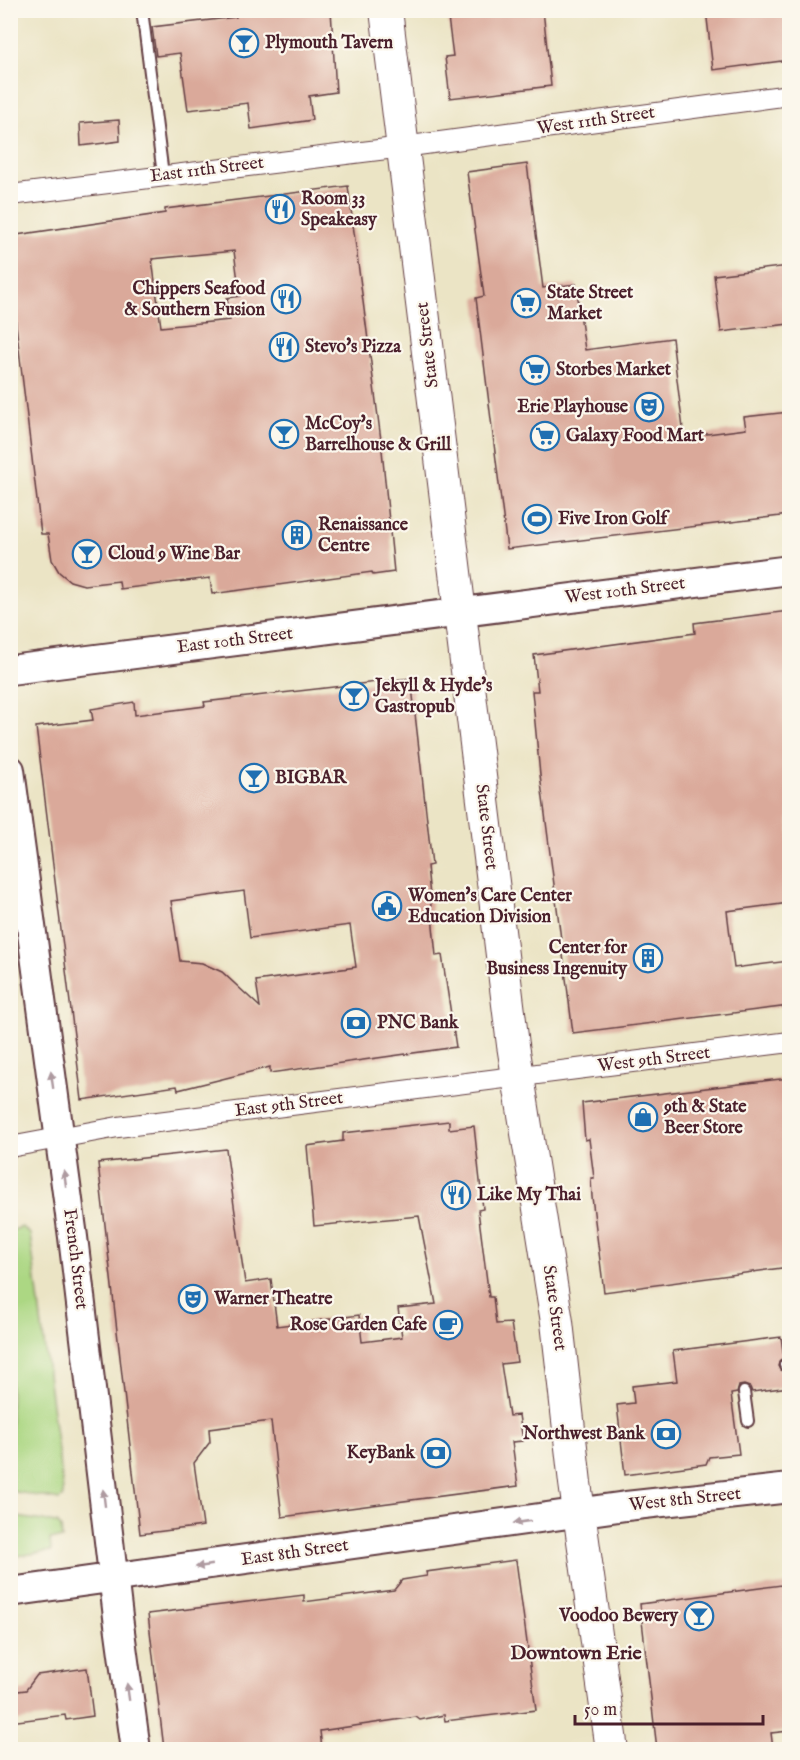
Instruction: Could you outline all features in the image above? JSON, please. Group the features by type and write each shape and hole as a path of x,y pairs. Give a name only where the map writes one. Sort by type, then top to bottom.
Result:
{"main road":[{"name":"State Street","path":"386,10 519,1077 557,1322 612,1749"}],"street":[{"name":"West 11th Street","path":"404,147 789,95"},
{"name":"East 11th Street","path":"10,195 404,147"},
{"name":"West 10th Street","path":"460,611 789,570"},
{"name":"East 10th Street","path":"10,670 460,611"},
{"name":"French Street","path":"10,770 60,1138 136,1749"},
{"name":"West 9th Street","path":"519,1077 789,1042"},
{"name":"East 9th Street","path":"10,1147 118,1127 519,1077"},
{"name":"West 8th Street","path":"580,1513 789,1488"},
{"name":"East 8th Street","path":"10,1592 580,1513"}],"lane":[{"path":"142,10 163,176"},
{"path":"744,1392 748,1421"}],"green space":[{"path":"22,1227 30,1234 63,1490 63,1497 59,1500 11,1491 10,1231"},
{"path":"11,1516 56,1523 61,1527 62,1539 50,1539 51,1551 11,1557"}],"building":[{"path":"235,10 331,10 336,92 309,96 312,120 251,129 248,103 188,110 180,53 156,56 152,27 236,17"},
{"path":"447,10 543,10 551,86 450,98 445,57 453,56"},
{"path":"706,10 789,10 789,60 713,70"},
{"path":"119,120 120,141 81,146 80,123"},
{"path":"527,164 543,288 576,284 585,350 672,338 684,437 746,429 744,417 789,412 789,515 507,549 476,298 484,296 467,172"},
{"path":"348,186 381,440 394,572 373,575 372,572 212,594 210,578 120,589 119,581 84,585 70,581 59,572 52,560 48,534 41,534 10,274 10,236 165,213 165,209","holes":["234,251 240,296 227,298 230,320 161,327 152,259"]},
{"path":"789,266 789,324 721,332 714,275"},
{"path":"789,611 789,903 727,911 734,968 789,961 789,1006 573,1033 540,775 532,691 538,691 534,655 695,633 694,623"},
{"path":"411,678 432,865 427,866 436,956 442,955 456,1047 270,1073 270,1067 178,1090 177,1086 82,1100 36,727 93,720 91,709 134,702 135,715 205,706 204,702","holes":["244,891 250,938 350,925 356,967 256,981 260,1007 222,972 202,963 180,961 171,901"]},
{"path":"789,1078 789,1267 604,1292 592,1197 591,1178 594,1178 589,1139 585,1140 582,1103"},
{"path":"449,1121 449,1129 474,1126 483,1209 478,1210 489,1297 493,1297 496,1324 511,1323 517,1362 501,1364 509,1416 519,1415 523,1441 512,1442 518,1486 282,1517 271,1421 209,1429 210,1442 194,1463 203,1526 140,1534 98,1163 226,1149 245,1283 271,1279 277,1326 359,1315 362,1342 402,1337 398,1308 436,1304 419,1216 314,1226 307,1146 343,1141 343,1133"},
{"path":"781,1337 784,1358 780,1360 778,1366 780,1370 787,1372 789,1387 752,1392 750,1387 744,1385 739,1386 737,1393 731,1394 739,1454 709,1457 706,1464 625,1475 617,1405 634,1403 632,1386 677,1381 673,1351"},
{"path":"516,1560 536,1710 445,1721 444,1715 420,1720 416,1717 320,1731 322,1749 164,1749 148,1614 304,1595 304,1602 394,1590 402,1580 427,1576 426,1572"},
{"path":"789,1584 789,1731 771,1733 773,1749 657,1749 640,1604"},
{"path":"87,1668 93,1716 66,1720 65,1715 10,1722 10,1692 26,1690 37,1675"}],"place":[{"name":"Plymouth Tavern","path":"244,43"},
{"name":"Room 33 Speakeasy","path":"280,209"},
{"name":"Chippers Seafood & Southern Fusion","path":"286,299"},
{"name":"State Street Market","path":"526,303"},
{"name":"Stevo's Pizza","path":"284,347"},
{"name":"Storbes Market","path":"535,370"},
{"name":"Erie Playhouse","path":"649,407"},
{"name":"McCoy's Barrelhouse & Grill","path":"284,434"},
{"name":"Galaxy Food Mart","path":"545,436"},
{"name":"Five Iron Golf","path":"537,519"},
{"name":"Renaissance Centre","path":"297,535"},
{"name":"Cloud 9 Wine Bar","path":"87,554"},
{"name":"Jekyll & Hyde's Gastropub","path":"354,696"},
{"name":"BIGBAR","path":"254,778"},
{"name":"Women's Care Center Education Division","path":"387,906"},
{"name":"Center for Business Ingenuity","path":"648,958"},
{"name":"PNC Bank","path":"356,1023"},
{"name":"9th & State Beer Store","path":"643,1117"},
{"name":"Like My Thai","path":"456,1195"},
{"name":"Warner Theatre","path":"193,1299"},
{"name":"Rose Garden Cafe","path":"448,1325"},
{"name":"Northwest Bank","path":"666,1434"},
{"name":"KeyBank","path":"436,1453"},
{"name":"Voodoo Bewery","path":"699,1616"}],"district":[{"name":"Downtown Erie","path":"576,1653"}]}
